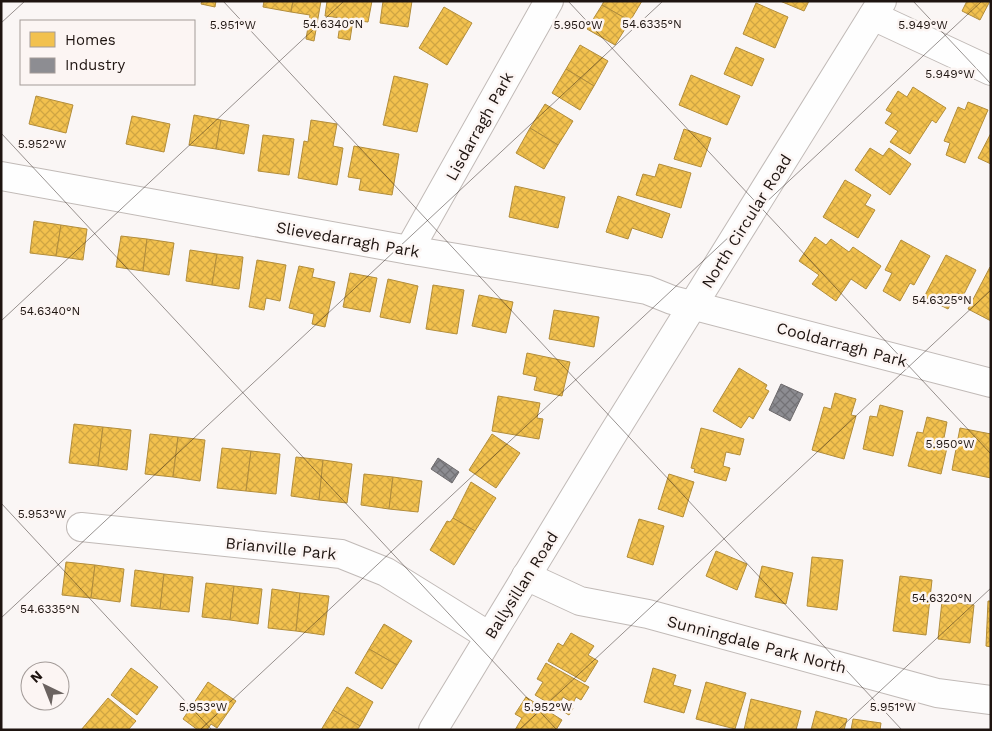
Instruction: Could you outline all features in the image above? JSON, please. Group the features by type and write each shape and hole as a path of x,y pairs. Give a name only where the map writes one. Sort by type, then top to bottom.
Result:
{"main road":[{"name":"Lisdarragh Park","path":"409,250 549,1"},
{"path":"878,9 991,71"},
{"name":"North Circular Road","path":"609,440 878,9"},
{"name":"Slievedarragh Park","path":"1,176 409,250 647,290 694,305"},
{"name":"Cooldarragh Park","path":"694,305 991,383"},
{"name":"Ballysillan Road","path":"433,730 609,440"},
{"name":"Brianville Park","path":"81,527 341,554 386,572 489,636"},
{"name":"Sunningdale Park North","path":"526,576 580,601 648,614 937,693 991,700"}],"building: Homes":[{"path":"202,1 216,1 215,7 201,4"},
{"path":"264,1 293,1 291,12 263,7"},
{"path":"293,1 321,1 314,41 306,39 310,15 291,12"},
{"path":"327,1 372,1 368,22 353,20 350,40 338,38 341,18 325,16"},
{"path":"383,1 412,1 408,27 380,23"},
{"path":"604,1 642,1 630,21 602,5"},
{"path":"780,1 809,1 804,11"},
{"path":"967,1 990,1 980,20 962,11"},
{"path":"756,3 788,17 775,48 743,34"},
{"path":"602,5 630,21 615,45 587,29"},
{"path":"444,7 472,23 447,65 419,48"},
{"path":"580,45 608,61 594,86 566,69"},
{"path":"736,47 764,59 752,86 724,74"},
{"path":"566,69 594,86 580,110 552,93"},
{"path":"691,75 740,96 727,125 679,105"},
{"path":"394,76 428,84 417,132 383,125"},
{"path":"913,87 946,108 936,123 932,120 910,154 890,142 898,131 885,123 892,113 886,110 898,91 907,97"},
{"path":"36,96 73,105 66,133 29,124"},
{"path":"968,102 988,110 965,163 946,155 950,143 944,141 958,107 965,110"},
{"path":"545,104 573,121 558,145 530,128"},
{"path":"194,115 221,120 216,149 189,145"},
{"path":"132,116 170,124 164,152 126,144"},
{"path":"221,120 249,125 244,154 216,149"},
{"path":"311,120 337,124 333,146 343,148 337,185 298,178 304,141 308,142"},
{"path":"530,128 558,145 544,169 516,153"},
{"path":"684,129 711,138 701,167 674,159"},
{"path":"991,133 991,164 978,158"},
{"path":"263,135 294,139 289,175 258,171"},
{"path":"354,146 399,154 392,195 359,190 361,179 348,177"},
{"path":"870,148 883,156 889,148 911,164 890,195 855,170"},
{"path":"659,164 691,173 681,208 636,195 643,174 655,177"},
{"path":"845,180 871,195 865,205 875,210 858,238 823,217"},
{"path":"515,186 565,197 558,228 509,217"},
{"path":"618,196 670,214 662,238 632,228 628,239 606,232"},
{"path":"34,221 61,225 56,256 30,253"},
{"path":"61,225 87,229 83,260 56,256"},
{"path":"121,236 147,239 143,271 116,267"},
{"path":"815,237 826,245 831,239 849,252 853,247 881,266 866,289 851,279 836,301 812,284 819,275 799,261"},
{"path":"147,239 174,243 169,275 143,271"},
{"path":"901,240 930,256 914,285 910,283 900,301 883,291 892,273 885,270"},
{"path":"190,250 217,254 212,285 186,281"},
{"path":"217,254 243,257 239,289 212,285"},
{"path":"946,255 976,270 963,296 957,293 948,309 924,297"},
{"path":"257,260 286,265 280,301 266,298 264,310 249,307"},
{"path":"299,266 314,269 312,277 335,282 325,327 312,324 314,314 289,308"},
{"path":"991,268 991,321 968,309"},
{"path":"350,273 377,278 370,312 343,307"},
{"path":"388,279 418,286 410,323 380,317"},
{"path":"433,285 464,290 457,334 426,329"},
{"path":"479,295 513,302 506,333 472,326"},
{"path":"554,310 599,317 594,347 549,339"},
{"path":"527,353 570,362 562,396 534,390 537,377 523,374"},
{"path":"739,368 767,385 765,389 769,391 753,419 749,416 741,428 713,411"},
{"path":"835,393 856,399 851,415 856,416 844,459 812,450 824,407 831,409"},
{"path":"498,396 540,403 537,418 543,419 539,439 492,431"},
{"path":"880,405 903,411 893,456 863,449 870,416 877,417"},
{"path":"927,417 947,422 944,438 949,439 941,474 908,466 917,432 923,433"},
{"path":"74,424 103,427 98,466 69,463"},
{"path":"103,427 131,430 127,470 98,466"},
{"path":"701,428 744,439 740,455 726,452 723,466 730,468 726,481 694,472 695,469 691,468"},
{"path":"960,428 991,434 991,478 952,470"},
{"path":"150,434 178,437 173,477 145,474"},
{"path":"492,434 520,453 496,488 469,470"},
{"path":"178,437 205,440 200,481 173,477"},
{"path":"222,448 251,451 246,491 217,488"},
{"path":"251,451 280,454 276,494 246,491"},
{"path":"296,457 323,460 319,500 291,496"},
{"path":"323,460 352,464 347,503 319,500"},
{"path":"364,474 393,477 389,509 361,505"},
{"path":"669,474 694,482 683,517 658,509"},
{"path":"393,477 422,481 418,512 389,509"},
{"path":"471,482 496,498 475,531 453,518"},
{"path":"453,518 475,531 454,565 430,550 447,521 450,522"},
{"path":"639,519 664,526 653,565 627,557"},
{"path":"716,551 747,564 737,590 706,576"},
{"path":"812,557 843,560 837,610 807,606"},
{"path":"66,562 95,565 91,598 62,595"},
{"path":"95,565 124,569 120,602 91,598"},
{"path":"762,566 793,573 786,604 755,597"},
{"path":"135,570 164,574 160,609 131,606"},
{"path":"164,574 193,577 189,612 160,609"},
{"path":"900,576 932,580 926,635 893,631"},
{"path":"206,583 234,586 230,620 202,617"},
{"path":"234,586 262,589 258,624 230,620"},
{"path":"272,589 300,593 296,631 268,628"},
{"path":"300,593 329,596 324,635 296,631"},
{"path":"942,601 974,605 970,643 938,639"},
{"path":"988,601 991,601 991,647 986,646"},
{"path":"384,624 412,641 397,665 369,649"},
{"path":"571,633 594,646 588,655 598,661 585,682 548,661 558,643 563,646"},
{"path":"369,649 397,665 382,689 355,673"},
{"path":"546,663 589,687 581,700 576,697 573,703 563,697 561,701 573,708 569,715 535,695 543,682 537,679"},
{"path":"131,668 158,687 137,715 111,695"},
{"path":"653,668 676,675 673,685 691,690 684,713 644,702"},
{"path":"208,682 236,701 217,728 211,724 207,730 198,730 183,719"},
{"path":"706,682 746,693 735,729 696,719"},
{"path":"347,687 373,702 360,726 333,710"},
{"path":"526,697 562,720 556,730 515,730 522,718 515,714"},
{"path":"108,698 136,721 128,730 81,730"},
{"path":"751,699 801,711 796,730 744,730"},
{"path":"333,710 360,726 357,730 321,730"},
{"path":"816,711 847,719 844,730 811,730"},
{"path":"853,719 881,723 880,730 851,730"}],"building: Industry":[{"path":"781,384 803,394 790,421 769,410"},
{"path":"438,458 459,472 452,483 431,469"}]}
